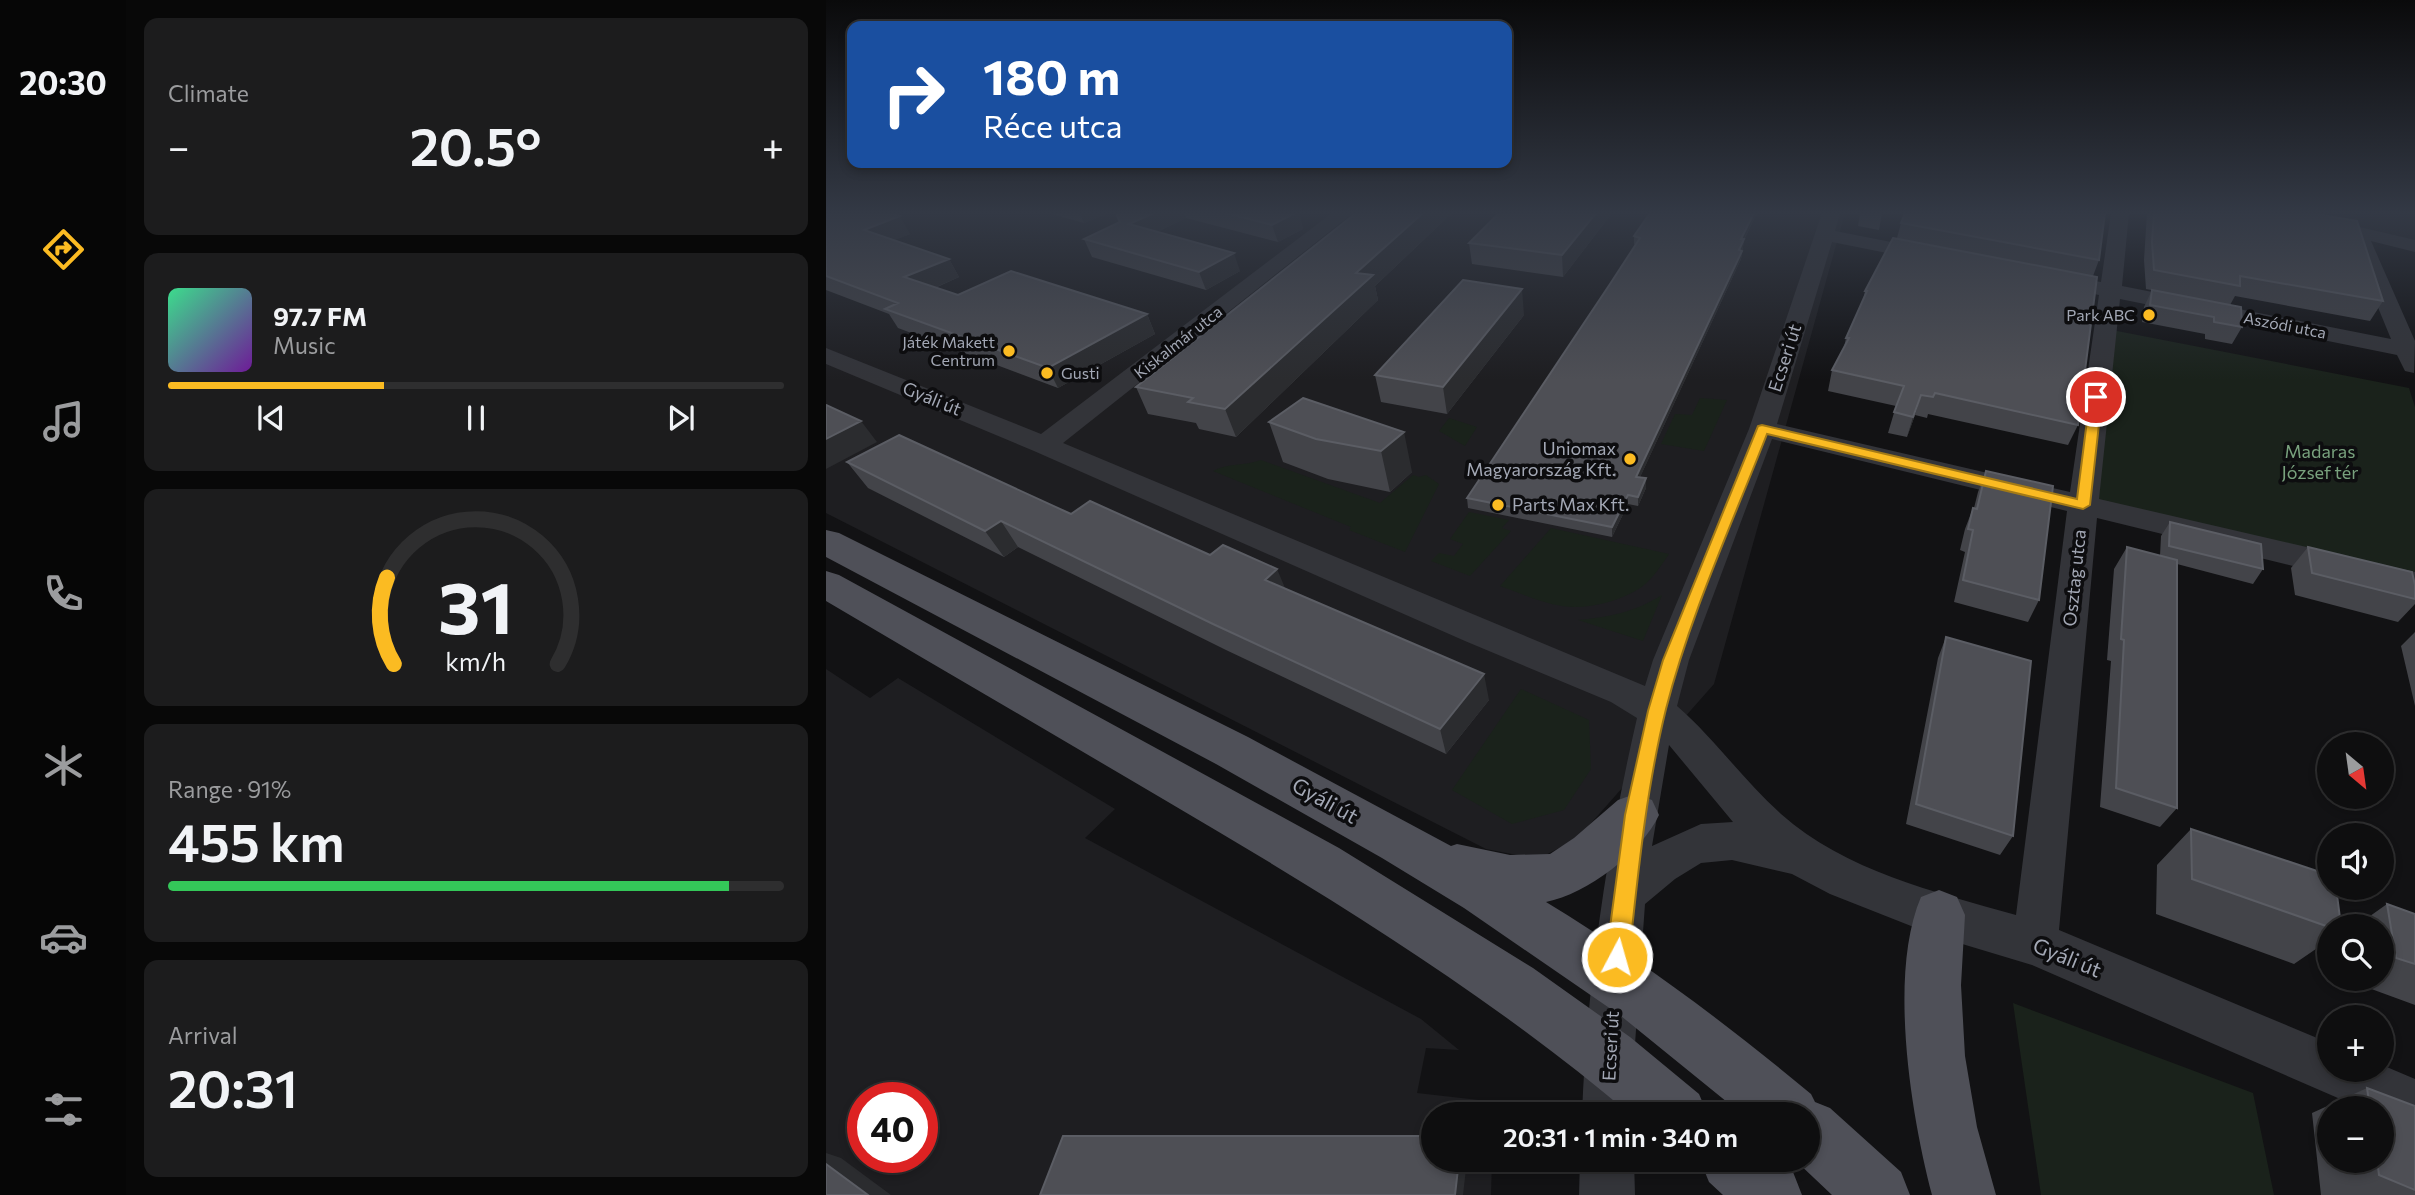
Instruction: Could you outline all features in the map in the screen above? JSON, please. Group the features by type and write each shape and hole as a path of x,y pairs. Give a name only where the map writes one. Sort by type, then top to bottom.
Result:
{"main road":[{"name":"Gyáli út","path":"826,541 1236,752 1430,860 1615,977 1774,1102"},
{"path":"826,584 1321,865 1482,967 1609,1058 1662,1102"},
{"path":"1430,860 1493,876 1542,879 1562,874 1581,862 1635,815"},
{"path":"1939,915 1932,972 1936,1038 1941,1093 1954,1165 1964,1195"},
{"path":"1820,1141 1878,1195"},
{"path":"1744,1172 1770,1195"}],"street":[{"name":"Kiskalmár utca","path":"1044,445 1272,269"},
{"name":"Ecseri út","path":"1608,1102 1609,1058 1623,894 1635,815 1657,711 1671,660 1762,429 1814,269"},
{"name":"Osztag utca","path":"2035,943 2112,269"},
{"path":"2374,269 2413,356"},
{"name":"Aszódi utca","path":"2070,282 2413,356"},
{"name":"Gyáli út","path":"826,355 1044,445 1477,632 1592,677 1657,711 1691,741 1735,797 1767,828 1802,857 1845,880 1939,915 2035,943 2317,1063"},
{"path":"1762,429 2415,584"},
{"name":"Gyáli út","path":"1623,894 1664,861 1701,843 1731,840 1802,857"},
{"name":"Gyáli út","path":"2361,1082 2415,1105"},
{"path":"1607,1172 1607,1195"}],"shaded area":[{"path":"826,269 1829,269 1714,684 1578,838 1538,859 1486,849 826,513"},
{"path":"826,669 870,698 898,678 1115,809 1085,838 1421,1019 1459,1050 1426,1048 1417,1093 1482,1102 1421,1102 1421,1172 1492,1172 1491,1195 826,1195"}],"green space":[{"name":"Madaras József tér","path":"2112,330 2409,388 2415,407 2415,576 2092,501"},
{"path":"1700,398 1727,400 1704,451 1661,444 1675,414 1692,415"},
{"path":"1449,418 1477,427 1465,446 1439,431"},
{"path":"1261,460 1380,503 1413,475 1426,475 1439,484 1405,552 1213,471"},
{"path":"1469,512 1509,520 1502,528 1511,531 1470,576 1431,561 1439,553 1454,556 1463,544 1450,539"},
{"path":"1551,528 1669,554 1642,587 1601,604 1562,606 1500,586"},
{"path":"1662,595 1643,641 1578,620 1622,613"},
{"path":"1521,689 1589,720 1591,769 1564,810 1512,824 1452,790"},
{"path":"2013,1003 2253,1093 2274,1195 2041,1195"}],"building":[{"path":"826,269 925,269 904,277 958,295 1011,271 1147,314 1048,368 885,309 898,303 826,276"},
{"path":"1285,269 1361,269 1356,273 1373,275 1225,409 1188,402 1193,398 1136,387"},
{"path":"1620,269 1734,269 1636,477 1646,478 1638,497 1628,495 1612,527 1467,498"},
{"path":"1877,269 2054,269 2097,277 2078,425 1935,393 1933,397 1921,395 1913,417 1894,412 1904,386 1832,370 1849,338 1846,338"},
{"path":"2373,269 2383,301 2240,276 2240,286 2154,270"},
{"path":"1463,280 1522,289 1443,387 1375,375"},
{"path":"2152,290 2241,307 2242,327 2214,322 2214,317 2150,305"},
{"path":"1303,398 1404,432 1381,451 1316,439 1269,422"},
{"path":"826,405 861,421 826,439"},
{"path":"899,435 1071,514 1090,501 1210,555 1223,545 1277,569 1265,580 1484,674 1440,729 1213,624 1001,521 985,531 847,462"},
{"path":"1986,471 2053,486 2039,600 1963,580 1973,530 1968,529 1973,508 1977,509"},
{"path":"2170,522 2261,544 2263,569 2169,546"},
{"path":"2127,547 2177,560 2177,808 2116,788"},
{"path":"2308,547 2412,572 2415,599 2312,573"},
{"path":"1946,637 2031,661 2013,836 1916,804"},
{"path":"2191,829 2317,871 2317,900 2338,900 2339,914 2317,914 2317,923 2192,879"},
{"path":"2387,904 2415,914 2415,964 2396,958 2394,914 2389,914"},
{"path":"2367,1088 2388,1096 2368,1096"},
{"path":"2394,1098 2415,1106 2415,1190 2379,1175 2394,1173"},
{"path":"1063,1136 1421,1136 1421,1172 1458,1172 1455,1195 1040,1195"},
{"path":"826,1164 868,1195 826,1195"}],"place":[{"name":"Park ABC","path":"2149,315"},
{"name":"Játék Makett Centrum","path":"1009,351"},
{"name":"Gusti","path":"1047,373"},
{"name":"Uniomax Magyarország Kft.","path":"1630,459"},
{"name":"Parts Max Kft.","path":"1498,505"}],"route":[{"path":"1617,957 1635,815 1671,660 1762,429 2083,505 2096,397"}]}
